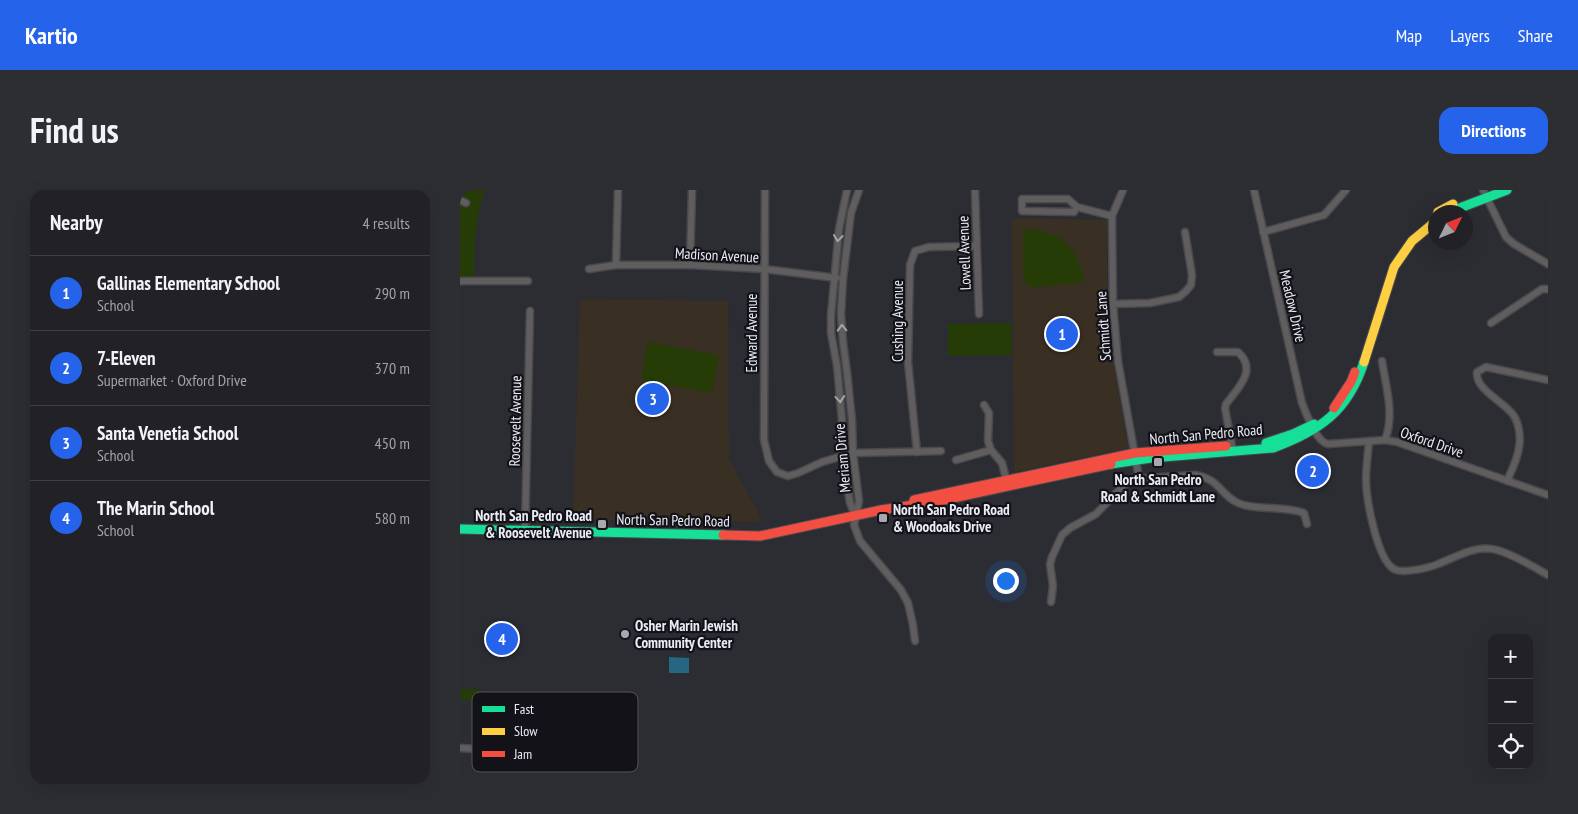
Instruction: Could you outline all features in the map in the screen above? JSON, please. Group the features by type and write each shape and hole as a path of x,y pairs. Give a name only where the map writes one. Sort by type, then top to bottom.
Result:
{"main road":[{"name":"North San Pedro Road","path":"1451,205 1486,193 1507,190"},
{"name":"North San Pedro Road","path":"1463,205 1486,193"},
{"name":"North San Pedro Road","path":"1314,428 1337,405 1351,382 1389,265 1411,234 1428,220"},
{"name":"North San Pedro Road","path":"460,529 760,536 855,515 899,509 1007,483 1136,457 1232,449 1274,448 1296,440 1331,418 1342,408 1356,384 1394,267 1414,238 1428,227"}],"street":[{"path":"616,265 618,190"},
{"path":"690,266 692,190"},
{"name":"Edward Avenue","path":"765,190 764,440 769,461 777,472 788,476 822,462 842,457"},
{"name":"Meriam Drive","path":"847,190 839,229 831,333 837,366 842,420 840,440 842,457 850,503 855,515"},
{"name":"Meriam Drive","path":"855,515 859,502 853,454 847,372 842,342 842,314 843,279 851,213 859,190"},
{"name":"Lowell Avenue","path":"975,190 979,314"},
{"name":"Schmidt Lane","path":"1123,190 1112,216 1113,304 1118,361 1139,478"},
{"name":"Meadow Drive","path":"1254,190 1302,403 1314,428"},
{"path":"1263,232 1324,215 1346,190"},
{"path":"1486,193 1510,240 1548,264"},
{"path":"1077,207 1074,212 1022,211 1022,198 1068,199 1077,207 1112,216"},
{"path":"1113,304 1150,303 1179,297 1186,291 1191,285 1192,275 1185,232"},
{"name":"Cushing Avenue","path":"917,452 908,362 910,265 915,251 929,247 976,246"},
{"name":"Madison Avenue","path":"590,269 616,265 690,266 764,269 843,279"},
{"path":"460,281 528,281"},
{"path":"1491,323 1542,289 1548,289"},
{"name":"Roosevelt Avenue","path":"525,531 530,311"},
{"path":"1217,352 1238,352 1245,358 1248,365 1245,378 1225,408 1232,449"},
{"path":"1382,361 1390,415 1389,429 1385,440"},
{"path":"1507,480 1519,448 1517,422 1509,410 1482,385 1478,380 1477,372 1486,367 1548,380"},
{"path":"984,405 989,413 988,441 991,450 1002,463 1007,483"},
{"name":"Oxford Drive","path":"1314,428 1324,443 1385,440 1397,442 1548,496"},
{"path":"1368,441 1366,480 1371,519 1382,555 1390,566 1396,570 1416,570 1437,565 1471,550 1496,550 1548,575"},
{"path":"956,460 991,450"},
{"path":"842,457 853,454 941,451"},
{"path":"1051,602 1050,564 1054,550 1062,535 1070,528 1096,514 1132,479 1204,476 1211,479 1235,502 1244,505 1292,508 1304,513 1307,524"},
{"path":"855,515 854,526 860,541 901,590 908,603 915,641"}],"shaded area":[{"path":"1012,218 1107,220 1107,308 1113,361 1128,448 1014,472"},
{"path":"580,299 728,301 729,459 762,520 752,522 593,520 573,522"}],"green space":[{"path":"460,190 485,190 477,223 474,279 460,280"},
{"path":"1023,229 1047,233 1065,242 1077,259 1084,282 1032,288 1023,281"},
{"path":"1011,323 1012,355 948,356 948,324"},
{"path":"648,342 719,355 712,393 641,380"},
{"path":"461,689 481,690 481,692 472,692 472,700 460,700"}],"water":[{"path":"669,657 689,658 689,673 669,673"}],"traffic: fast":[{"path":"1467,205 1507,190"},
{"path":"1111,464 1151,458 1273,448 1305,434 1330,417 1350,394 1364,362"},
{"path":"1266,443 1293,434 1314,424"},
{"path":"460,529 723,535"}],"traffic: slow":[{"path":"1364,362 1394,267 1412,241 1428,228"}],"traffic: jam":[{"path":"1334,408 1351,382 1355,372"},
{"path":"914,500 1135,453 1226,446"},
{"path":"723,535 760,536 881,510 939,501 1111,464"}],"place":[{"name":"Gallinas Elementary School","path":"1062,334"},
{"name":"Santa Venetia School","path":"653,399"},
{"name":"North San Pedro Road & Schmidt Lane","path":"1158,462"},
{"name":"7-Eleven","path":"1313,471"},
{"name":"North San Pedro Road & Woodoaks Drive","path":"883,518"},
{"name":"North San Pedro Road & Roosevelt Avenue","path":"602,524"},
{"name":"Osher Marin Jewish Community Center","path":"625,634"},
{"name":"The Marin School","path":"502,639"}]}
